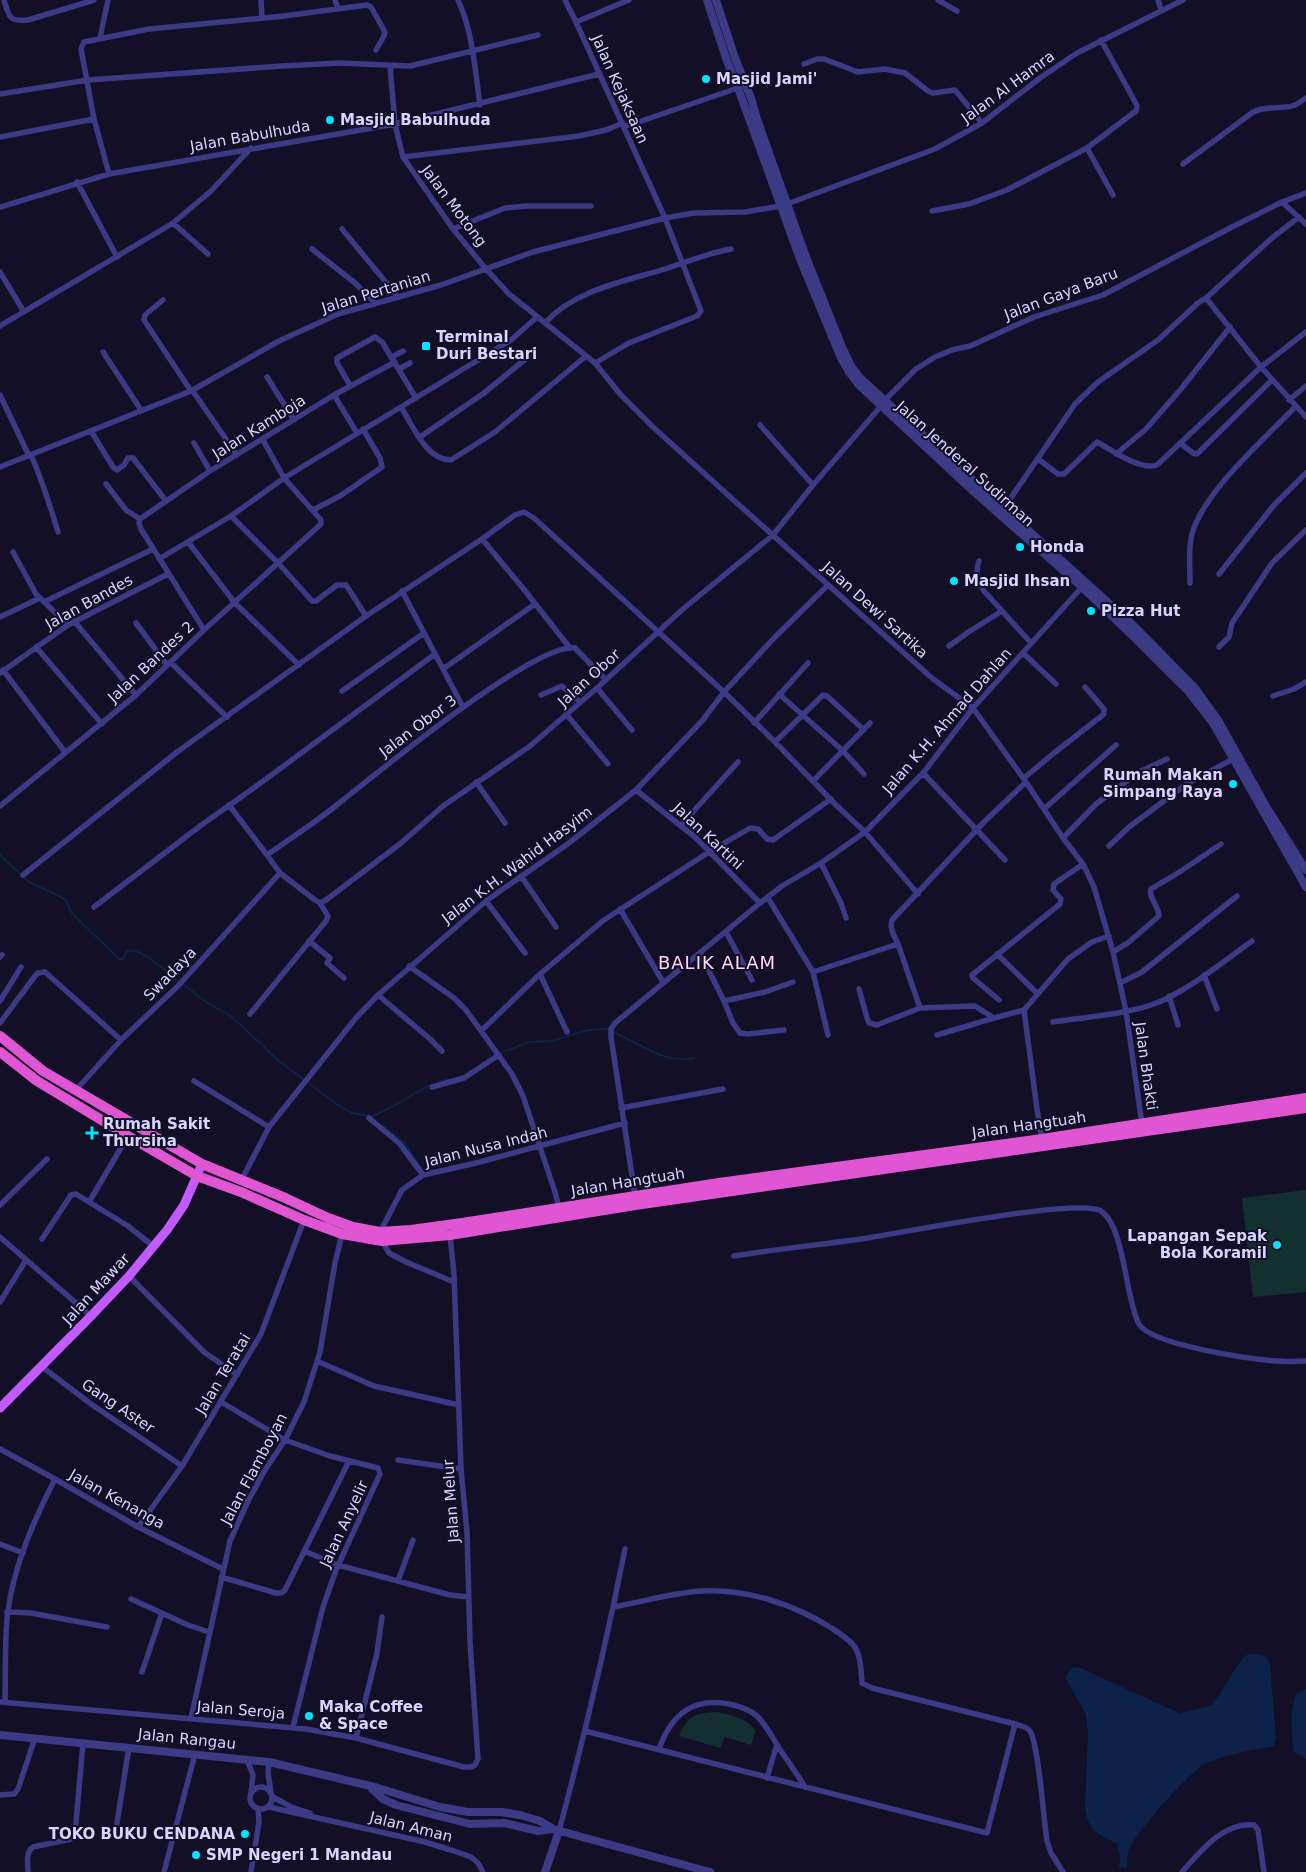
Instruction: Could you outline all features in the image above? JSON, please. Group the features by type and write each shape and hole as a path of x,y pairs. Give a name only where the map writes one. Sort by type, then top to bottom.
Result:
{"highway":[{"name":"Jalan Hangtuah","path":"0,1036 43,1071 202,1164 328,1218 381,1236 635,1195 697,1191 1225,1116 1306,1098"},
{"name":"Jalan Hangtuah","path":"0,1052 37,1081 197,1176 342,1234 381,1236 450,1235 697,1191 1142,1124 1306,1108"},
{"path":"37,1081 43,1071"}],"main road":[{"name":"Jalan Mawar","path":"0,1408 91,1316 167,1230 184,1205 202,1164"}],"street":[{"path":"4,0 9,15 13,20 18,21 28,20 94,0"},
{"path":"100,38 108,0"},
{"path":"261,0 262,18"},
{"path":"335,0 338,9"},
{"path":"458,0 464,12 473,51 480,105"},
{"path":"565,0 576,22"},
{"name":"Jalan Kejaksaan","path":"595,363 629,344 699,314 700,308 665,218 576,22 629,0"},
{"name":"Jalan Jenderal Sudirman","path":"707,0 726,61 784,205"},
{"name":"Jalan Jenderal Sudirman","path":"716,0 751,98 800,259 841,358 849,372 859,385 883,403 1182,680 1195,688 1218,720 1267,808 1306,870"},
{"path":"938,0 957,11"},
{"path":"1158,0 1161,10"},
{"name":"Jalan Al Hamra","path":"784,205 935,149 982,123 1077,52 1183,0"},
{"path":"109,174 94,119 81,46 84,42 149,29 262,18 365,5 370,6 385,32 376,50"},
{"path":"0,94 88,80 303,64 340,63 410,66 538,35"},
{"path":"932,211 969,204 1007,190 1087,148 1130,116 1137,108 1101,40"},
{"path":"726,61 736,58"},
{"path":"804,64 816,59 824,59 858,72 885,69 906,73 933,93 955,90 982,123"},
{"name":"Jalan Motong","path":"390,66 395,124 403,157 453,228 509,294"},
{"name":"Jalan Babulhuda","path":"0,207 77,182 109,174 395,124 480,105 599,74"},
{"path":"403,157 579,136 623,125 738,88"},
{"path":"1183,164 1253,112 1266,107 1295,105 1306,98"},
{"path":"0,137 94,119"},
{"path":"0,326 174,223 211,191 251,148"},
{"path":"1087,148 1113,194"},
{"path":"77,182 117,257"},
{"name":"Jalan Gaya Baru","path":"883,403 916,369 935,357 952,350 970,346 1034,317 1103,295 1282,202 1306,192"},
{"path":"1282,202 1306,224"},
{"name":"Jalan Pertanian","path":"0,467 191,391 292,335 338,314 441,285 533,252 665,218 694,213 744,212 784,205"},
{"path":"453,228 504,208 591,206"},
{"path":"1004,508 1075,404 1098,382 1158,340 1272,238 1299,217"},
{"path":"174,223 208,254"},
{"path":"342,229 398,297"},
{"path":"312,249 356,283 375,303"},
{"path":"546,322 556,310 595,291 730,249"},
{"path":"0,272 24,312"},
{"name":"Jalan Dewi Sartika","path":"509,294 595,363 620,394 653,427 933,679 973,708 1083,864 1094,887 1109,936 1126,1011"},
{"path":"1206,298 1261,367 1306,417"},
{"path":"163,300 145,315 144,320 191,391 237,455"},
{"path":"159,560 231,516 284,478 511,340 537,317"},
{"path":"1116,454 1146,429 1181,390 1230,327"},
{"path":"1038,459 1062,475 1067,473 1096,442 1116,454 1148,467 1153,467 1161,463 1261,367 1306,332"},
{"path":"350,385 337,363 337,358 376,337 379,338 416,398"},
{"name":"Jalan Kamboja","path":"140,519 210,471 393,360 403,351"},
{"path":"103,352 141,410"},
{"path":"401,407 430,452 443,459 451,460 495,432 586,356"},
{"path":"420,437 484,393 528,357"},
{"path":"398,369 410,363"},
{"path":"267,377 294,420"},
{"path":"1180,443 1197,454 1272,380"},
{"path":"1289,400 1306,386"},
{"path":"0,395 42,482 58,532"},
{"path":"334,395 357,433"},
{"name":"Jalan Obor","path":"320,903 401,842 443,806 530,746 606,680 657,632 773,535 813,484 883,403"},
{"path":"1190,583 1190,548 1193,531 1195,523 1206,503 1239,465 1295,407"},
{"path":"760,425 813,484"},
{"path":"263,440 284,478 313,510 340,496 382,467 380,458 363,429"},
{"path":"91,431 113,467 117,470 124,465 128,458 133,458 166,501"},
{"path":"194,443 210,471"},
{"path":"1219,574 1274,505 1306,473"},
{"path":"106,484 126,510 140,519 140,526 159,560 204,630"},
{"name":"Jalan Jenderal Sudirman","path":"976,488 1004,508 1135,627 1182,680 1213,723 1306,887"},
{"name":"Jalan Bandes 2","path":"0,806 136,695 204,630 315,530 321,524 321,520 313,510"},
{"path":"23,875 178,752 366,616 520,512 529,514 724,692 865,832 918,894"},
{"path":"231,516 279,564 312,601 321,598 337,585 346,585 366,616"},
{"path":"1219,647 1229,637 1232,623 1272,563 1306,530"},
{"path":"482,539 570,648 578,651 606,680"},
{"path":"188,542 235,603 299,665"},
{"path":"0,616 42,600 154,550"},
{"path":"13,552 28,582 42,600 71,623 136,695"},
{"path":"979,561 976,571 978,582 1031,643"},
{"name":"Jalan Bandes","path":"2,671 71,623 168,574"},
{"name":"Jalan K.H. Wahid Hasyim","path":"241,1181 269,1127 301,1085 378,995 409,966 486,901 569,842 636,790 702,721 724,692 828,585"},
{"name":"Jalan K.H. Ahmad Dahlan","path":"621,1108 611,1037 615,1023 782,886 821,863 865,832 923,773 973,708 1082,588"},
{"path":"402,591 463,708"},
{"path":"443,669 535,604"},
{"path":"949,646 1002,611"},
{"path":"136,622 168,664 227,717"},
{"path":"342,691 424,633"},
{"path":"36,647 102,724"},
{"name":"Jalan Obor 3","path":"267,855 338,805 373,775 463,708 529,664 570,648"},
{"path":"1023,653 1056,684"},
{"path":"94,907 435,654"},
{"path":"754,723 808,663"},
{"path":"2,671 65,752"},
{"path":"1273,696 1294,689 1306,682"},
{"path":"542,695 562,686 580,702"},
{"path":"920,1008 892,930 891,922 1025,780 1054,752 1104,714 1104,709 1086,687"},
{"path":"597,688 632,730"},
{"path":"779,694 843,751 864,774"},
{"path":"775,742 821,696 825,695 864,730"},
{"path":"566,714 608,764"},
{"path":"814,780 870,723"},
{"path":"1044,809 1116,745"},
{"path":"1063,838 1096,804 1139,772 1167,759"},
{"path":"1109,846 1129,827 1188,783 1233,759"},
{"path":"681,825 738,762"},
{"path":"923,773 1005,860"},
{"path":"476,782 505,823"},
{"name":"Jalan Kartini","path":"636,790 681,825 760,903"},
{"path":"482,1030 540,974 604,920 620,909 750,828 758,828 767,839 773,840 830,799"},
{"path":"229,806 280,873 320,903 327,918 250,1014"},
{"path":"1113,952 1129,942 1159,916 1158,908 1150,894 1151,889 1221,844"},
{"path":"821,863 838,895 846,918"},
{"path":"1000,1000 972,976 1060,904 1061,899 1053,890 1054,884 1083,864"},
{"name":"Swadaya","path":"75,1091 120,1040 178,986 280,873"},
{"path":"521,876 556,927"},
{"path":"1120,983 1142,972 1237,896"},
{"path":"768,898 813,972 828,1035"},
{"path":"486,901 525,953"},
{"path":"620,909 663,982"},
{"path":"726,932 752,980"},
{"path":"937,1035 1024,1010 1068,959 1092,942 1109,936"},
{"path":"309,941 330,958 327,963 344,978"},
{"path":"1053,1022 1126,1011 1153,1004 1204,976 1252,941"},
{"path":"813,972 898,944"},
{"path":"700,953 733,1023 740,1033 784,1030"},
{"path":"997,954 1038,994"},
{"path":"409,966 454,998 482,1030 512,1074 524,1096 559,1208"},
{"path":"0,1001 21,968"},
{"path":"0,1023 35,976 38,973 45,972 120,1040"},
{"path":"540,974 567,1032"},
{"path":"1204,976 1217,1009"},
{"path":"724,1001 765,992 793,982"},
{"path":"859,989 869,1023 877,1025 920,1008 975,1006 994,1018"},
{"path":"378,995 442,1051"},
{"path":"1170,996 1178,1025"},
{"path":"1024,1010 1042,1139"},
{"name":"Jalan Bhakti","path":"1126,1011 1142,1124"},
{"path":"432,1087 464,1078 499,1055"},
{"path":"194,1081 269,1127"},
{"path":"635,1195 625,1123 621,1108 723,1089"},
{"path":"369,1118 400,1144 423,1174"},
{"name":"Jalan Nusa Indah","path":"381,1236 402,1190 423,1174 625,1123"},
{"path":"89,1202 128,1136"},
{"path":"0,1205 47,1159"},
{"path":"42,1239 71,1196 77,1194 128,1226 153,1246"},
{"path":"734,1256 1053,1209 1092,1208 1100,1211 1107,1217 1112,1226 1122,1255 1132,1302 1139,1323 1149,1334 1178,1344 1260,1359 1306,1361"},
{"name":"Jalan Teratai","path":"138,1527 182,1466 261,1334 304,1220"},
{"name":"Jalan Flamboyan","path":"191,1718 230,1541 248,1501 265,1470 285,1440 304,1402 317,1361 342,1234"},
{"name":"Jalan Melur","path":"450,1235 454,1282 461,1469 478,1759 475,1765"},
{"path":"381,1236 389,1253 454,1282"},
{"path":"0,1237 91,1316"},
{"path":"0,1302 26,1260"},
{"path":"128,1276 204,1352 237,1375"},
{"path":"317,1361 374,1386 458,1405"},
{"name":"Gang Aster","path":"41,1366 91,1404 182,1466"},
{"name":"Jalan Anyelir","path":"221,1402 285,1440 349,1461 374,1466 378,1468 380,1474 338,1565 323,1607 292,1728"},
{"name":"Jalan Kenanga","path":"0,1449 138,1527 223,1569"},
{"path":"398,1460 461,1469"},
{"path":"221,1577 281,1593 285,1590 290,1584 304,1551 349,1461"},
{"path":"3,1702 8,1612 15,1574 55,1479"},
{"path":"398,1581 413,1540"},
{"path":"0,1544 23,1553"},
{"path":"546,1872 585,1730 614,1607 625,1549"},
{"path":"304,1551 338,1565 450,1595 468,1597"},
{"path":"614,1607 705,1591 741,1593 762,1598 820,1620 844,1637 856,1648 862,1683 872,1688 1029,1729 1037,1752 1047,1841 1063,1872"},
{"path":"131,1598 209,1632"},
{"path":"8,1612 31,1613 107,1627"},
{"path":"142,1672 162,1613"},
{"path":"356,1738 377,1654 382,1617"},
{"name":"Jalan Seroja","path":"3,1702 292,1728 356,1738 464,1767 475,1765"},
{"path":"659,1749 672,1721 684,1712 701,1704 718,1702 738,1706 756,1715 769,1729 805,1787"},
{"path":"585,1730 987,1833 1015,1724"},
{"name":"Jalan Rangau","path":"0,1735 269,1762 368,1786 427,1804 440,1811"},
{"path":"0,1795 14,1794 18,1789 35,1738"},
{"path":"28,1872 28,1856 33,1847 71,1839 75,1834 83,1743"},
{"path":"767,1778 777,1744"},
{"path":"117,1823 129,1747"},
{"path":"164,1872 195,1754"},
{"path":"247,1760 253,1775 250,1801 258,1809 259,1822 251,1872"},
{"path":"258,1809 269,1807 272,1794 268,1773 269,1762"},
{"path":"251,1793 261,1786 268,1789 272,1794"},
{"name":"Jalan Rangau","path":"368,1786 383,1799 396,1805 425,1813 440,1811"},
{"name":"Jalan Aman","path":"272,1794 291,1807 325,1820"},
{"name":"Jalan Aman","path":"269,1807 425,1842 471,1857 478,1862 483,1872"},
{"path":"440,1811 470,1824 504,1823 538,1831 556,1830"},
{"path":"440,1811 512,1813 540,1822 556,1830 710,1872"},
{"path":"1182,1872 1222,1833 1246,1824 1254,1825 1258,1830 1264,1872"}],"green space":[{"name":"Lapangan Sepak Bola Koramil","path":"1306,1190 1306,1292 1253,1297 1242,1198"},
{"path":"717,1712 738,1718 756,1730 751,1745 725,1737 720,1748 679,1736 685,1724 693,1716"}],"water":[{"path":"1249,1654 1262,1655 1270,1664 1276,1737 1274,1746 1237,1753 1203,1765 1161,1806 1139,1833 1128,1852 1127,1868 1119,1867 1120,1857 1117,1844 1095,1831 1086,1816 1088,1734 1086,1715 1065,1677 1072,1668 1078,1667 1179,1713 1212,1705 1243,1657"},
{"path":"1306,1689 1306,1759 1294,1752 1291,1722 1292,1707 1297,1693"}],"waterway":[{"path":"0,855 29,882 65,899 72,913 119,959 123,959 127,951 139,953 154,962 179,982"},
{"path":"183,984 206,1002 231,1016 279,1061 338,1105 352,1113 369,1116"},
{"path":"504,1051 530,1042 550,1041 595,1029 609,1030"},
{"path":"613,1032 662,1056 683,1059 694,1058"},
{"path":"484,1062 495,1055"},
{"path":"439,1082 449,1079"},
{"path":"371,1117 430,1086"},
{"path":"383,1126 404,1142 421,1168"}],"place":[{"name":"Masjid Jami'","path":"706,79"},
{"name":"Masjid Babulhuda","path":"330,120"},
{"name":"Terminal Duri Bestari","path":"426,346"},
{"name":"Honda","path":"1020,547"},
{"name":"Masjid Ihsan","path":"954,581"},
{"name":"Pizza Hut","path":"1091,611"},
{"name":"Rumah Makan Simpang Raya","path":"1233,784"},
{"name":"Rumah Sakit Thursina","path":"92,1133"},
{"name":"Lapangan Sepak Bola Koramil","path":"1277,1245"},
{"name":"Maka Coffee & Space","path":"309,1716"},
{"name":"TOKO BUKU CENDANA","path":"245,1834"},
{"name":"SMP Negeri 1 Mandau","path":"196,1855"}],"district":[{"name":"BALIK ALAM","path":"717,963"}]}
